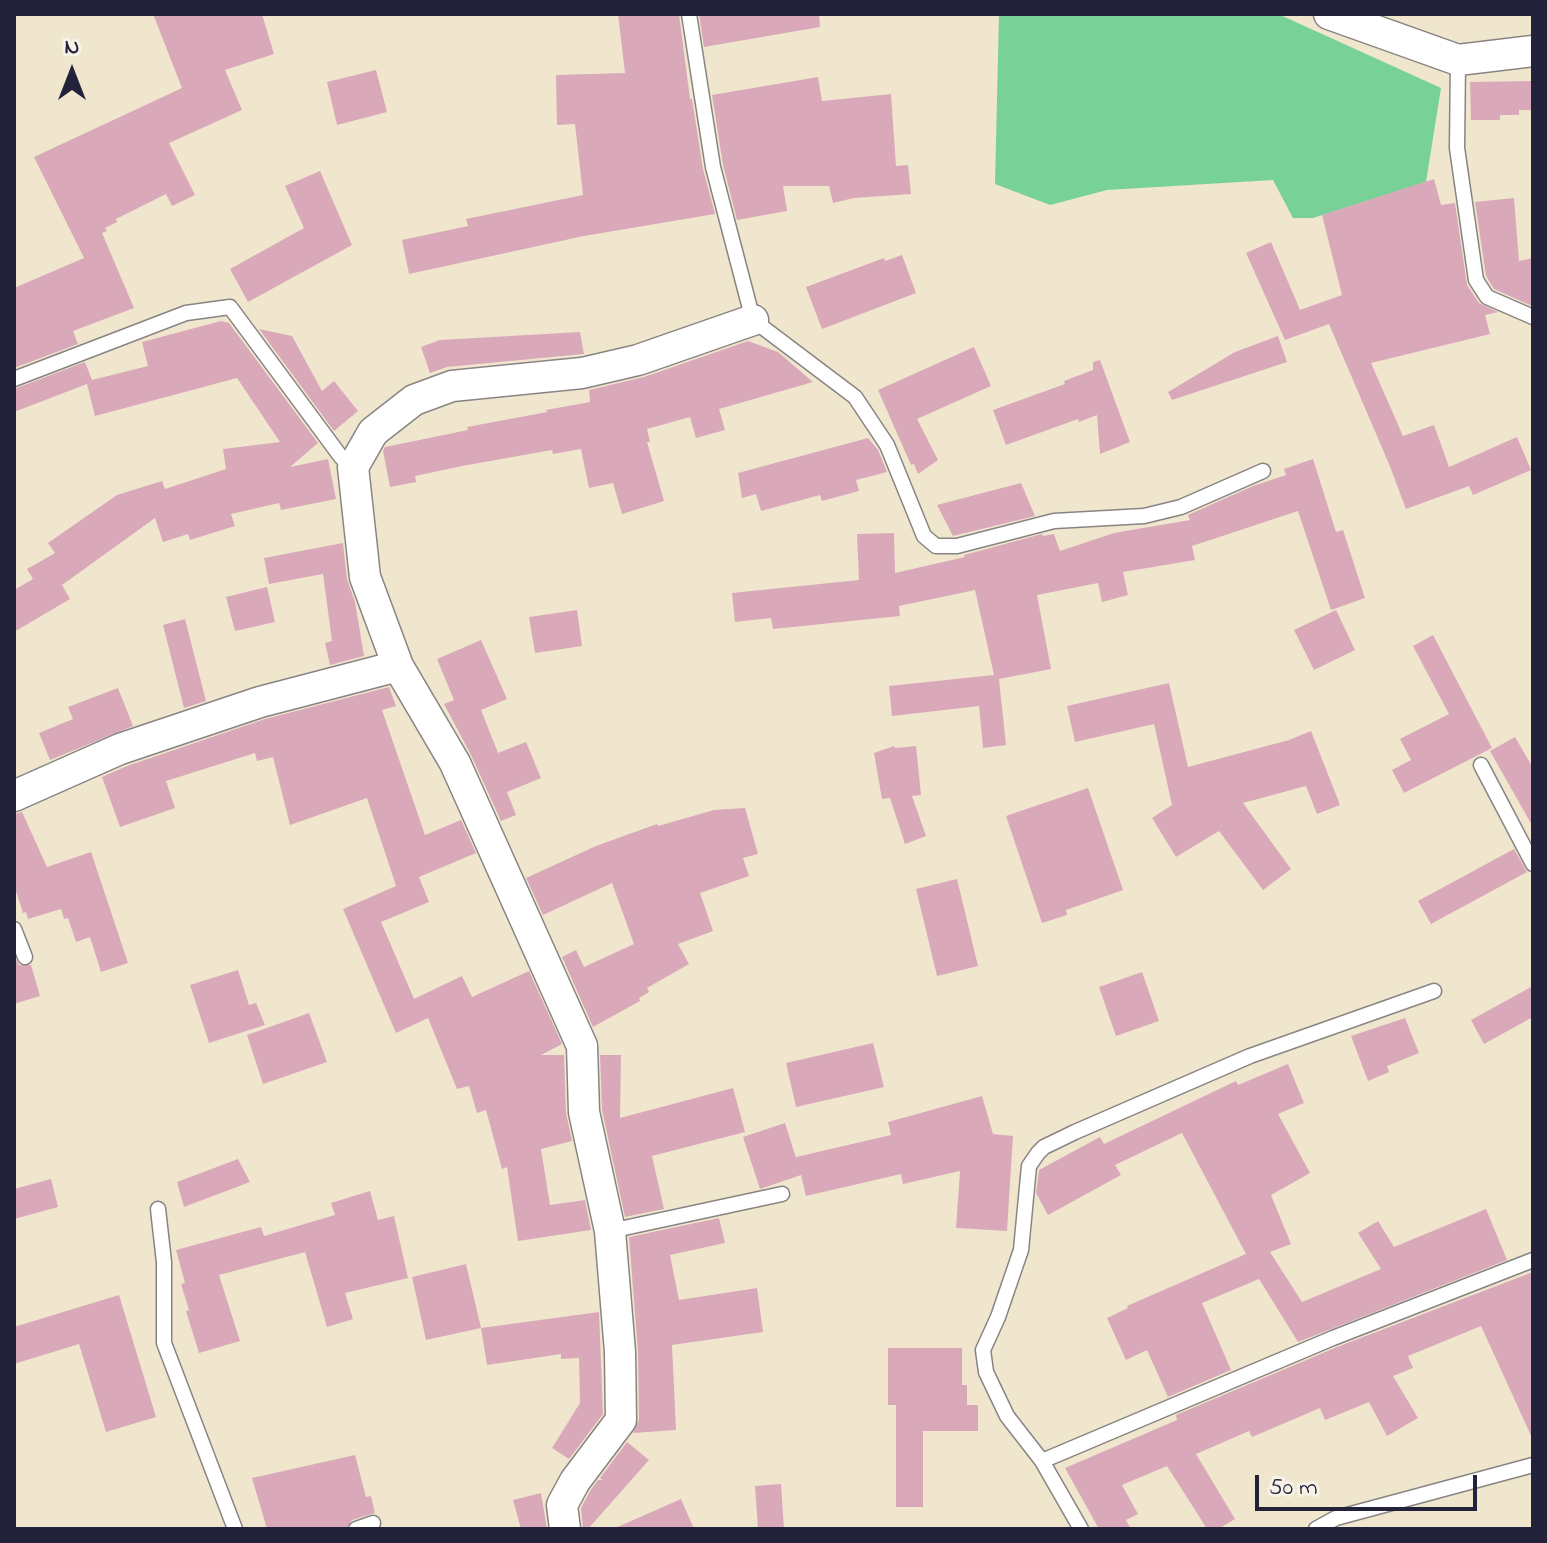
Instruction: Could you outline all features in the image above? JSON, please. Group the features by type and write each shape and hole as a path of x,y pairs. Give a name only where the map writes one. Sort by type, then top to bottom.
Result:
{"street":[{"path":"1329,14 1458,60 1533,51"},
{"path":"565,1529 562,1505 575,1481 621,1420 620,1352 610,1231 584,1112 582,1046 455,763 398,666 365,577 353,467 373,432 414,400 452,386 582,373 638,360 753,320"},
{"path":"14,796 120,749 260,702 398,666"}],"lane":[{"path":"689,14 713,167 753,320 855,397 887,445 924,536 936,546 957,546 1054,521 1144,516 1181,507 1263,471"},
{"path":"1458,60 1457,148 1476,280 1487,297 1533,317"},
{"path":"14,379 186,313 230,307 341,457 353,467"},
{"path":"1481,765 1533,864"},
{"path":"14,929 25,957"},
{"path":"1081,1529 1042,1461 1007,1416 986,1372 983,1350 1021,1250 1029,1166 1044,1147 1250,1056 1434,991"},
{"path":"610,1231 782,1194"},
{"path":"158,1209 164,1262 164,1343 235,1529"},
{"path":"1042,1461 1333,1338 1533,1260"},
{"path":"1316,1529 1336,1518 1533,1465"},
{"path":"356,1529 373,1523"}],"green space":[{"path":"999,14 1278,14 1441,88 1426,182 1313,218 1293,218 1273,180 1107,190 1050,205 995,184"}],"building":[{"path":"153,14 262,14 274,54 225,70 242,110 169,143 195,195 172,206 166,194 116,219 117,222 102,233 134,308 73,331 78,344 14,368 14,288 84,258 34,157 182,88"},
{"path":"618,14 679,14 690,99 715,214 584,236 409,274 402,240 468,226 466,219 583,195 575,124 557,125 556,75 625,73"},
{"path":"699,14 819,14 820,27 704,47"},
{"path":"376,70 387,112 337,125 327,82"},
{"path":"818,77 822,101 891,94 896,166 908,165 911,194 854,198 833,203 829,186 783,186 787,211 737,220 723,165 712,95"},
{"path":"1533,81 1533,110 1519,110 1519,115 1500,115 1500,120 1471,120 1470,82"},
{"path":"320,171 352,245 248,302 230,269 304,228 285,186"},
{"path":"1434,179 1441,205 1455,203 1467,285 1479,303 1498,312 1485,315 1490,334 1371,363 1403,436 1434,425 1449,467 1517,437 1531,470 1473,495 1469,486 1406,509 1329,324 1285,340 1246,253 1271,242 1300,310 1342,295 1322,215"},
{"path":"1514,198 1519,261 1533,258 1532,306 1494,289 1486,276 1475,202"},
{"path":"902,255 916,293 822,329 806,287 884,258 885,261"},
{"path":"221,321 229,323 318,443 290,467 328,459 336,499 281,510 279,503 231,514 235,526 190,540 188,534 163,542 155,518 62,585 70,599 14,632 14,590 33,579 27,569 55,553 48,543 117,495 162,481 165,489 226,469 223,449 280,442 237,378 95,416 87,384 14,412 14,389 85,362 92,380 148,366 142,342"},
{"path":"259,329 292,336 322,391 334,381 358,411 334,431"},
{"path":"580,332 584,354 447,367 430,373 421,347 440,340"},
{"path":"1278,336 1287,362 1172,400 1168,392 1235,352"},
{"path":"748,341 778,352 813,382 719,409 725,430 696,438 690,417 647,429 650,442 647,442 664,501 622,514 613,483 589,488 581,449 553,454 552,450 462,466 415,476 416,482 390,487 383,451 385,447 590,402 589,390 644,377"},
{"path":"974,347 991,386 917,419 938,460 918,474 914,464 911,465 878,390"},
{"path":"1100,360 1130,442 1100,454 1097,415 1006,445 993,410 1065,384 1064,381 1093,370 1093,362"},
{"path":"868,438 878,450 887,472 856,480 859,491 822,501 820,495 761,511 756,494 742,498 738,473"},
{"path":"1313,459 1336,532 1343,530 1365,598 1331,610 1298,511 1192,546 1195,560 1123,572 1128,595 1102,602 1098,583 1037,595 1051,669 999,679 1006,745 983,748 979,706 892,716 889,686 994,675 975,590 899,606 900,616 773,629 771,618 735,622 732,593 859,580 857,534 894,533 895,573 965,557 1042,534 1054,534 1060,551 1114,533 1190,520 1188,515 1286,475 1284,469"},
{"path":"1021,483 1035,516 953,536 937,505"},
{"path":"343,543 347,579 355,602 364,656 330,665 325,643 332,641 323,574 269,584 264,558"},
{"path":"267,587 275,622 235,631 226,597"},
{"path":"577,610 582,646 535,653 529,617"},
{"path":"1336,610 1355,650 1314,670 1294,630"},
{"path":"185,619 206,701 184,708 163,625"},
{"path":"1433,635 1492,748 1404,793 1392,770 1411,760 1400,739 1449,714 1413,646"},
{"path":"481,640 507,699 481,710 498,753 526,742 541,778 507,792 516,815 501,821 444,704 454,700 437,659"},
{"path":"1169,683 1188,767 1289,740 1311,731 1340,805 1317,814 1306,786 1243,803 1291,869 1263,890 1219,831 1176,857 1152,818 1172,805 1154,724 1075,742 1067,706"},
{"path":"389,687 396,706 382,710 425,835 461,820 476,853 419,877 429,902 381,922 414,999 462,976 472,997 529,971 562,1044 541,1055 564,1055 566,1113 572,1141 541,1149 550,1205 585,1200 591,1230 518,1241 507,1167 502,1169 486,1110 477,1113 469,1086 457,1089 428,1018 396,1033 343,909 396,886 367,798 290,825 273,757 257,761 255,753 166,781 175,808 120,827 102,777 265,719"},
{"path":"118,688 133,726 50,760 39,733 73,719 68,707"},
{"path":"1515,737 1533,768 1533,827 1490,751"},
{"path":"894,746 916,746 921,795 912,796 926,836 905,844 890,798 882,799 874,753"},
{"path":"1088,788 1123,890 1066,910 1067,915 1042,923 1006,816"},
{"path":"745,808 758,854 743,858 749,876 700,893 713,931 678,944 689,964 647,988 649,992 639,998 640,1001 593,1027 562,957 576,950 584,967 634,944 612,883 543,915 526,878 596,846 657,824 714,810"},
{"path":"22,812 47,867 91,852 128,963 101,972 90,937 76,942 68,918 64,919 61,909 28,919 26,912 23,913 14,885 14,814"},
{"path":"1514,849 1527,872 1431,924 1418,901"},
{"path":"957,879 978,966 937,976 916,889"},
{"path":"14,956 19,965 31,965 40,996 14,1004"},
{"path":"238,970 249,1005 256,1003 265,1025 209,1043 190,985"},
{"path":"1142,972 1159,1021 1116,1036 1099,987"},
{"path":"1533,986 1533,1017 1484,1044 1471,1020"},
{"path":"309,1013 327,1062 263,1084 247,1035"},
{"path":"1405,1018 1419,1053 1387,1066 1389,1072 1368,1081 1351,1036"},
{"path":"873,1043 884,1087 796,1107 786,1063"},
{"path":"600,1055 621,1055 620,1118 733,1088 745,1132 652,1156 664,1209 625,1217 602,1110"},
{"path":"1288,1064 1304,1103 1278,1114 1310,1173 1271,1195 1291,1244 1270,1252 1302,1302 1381,1269 1358,1233 1378,1221 1394,1247 1486,1209 1507,1260 1298,1342 1259,1279 1202,1303 1231,1370 1168,1397 1147,1350 1126,1360 1107,1318 1127,1306 1246,1254 1182,1133 1115,1165 1121,1175 1048,1215 1036,1193 1039,1170 1100,1137 1104,1144 1236,1081 1238,1085"},
{"path":"982,1096 993,1134 1013,1136 1007,1231 956,1228 960,1171 903,1184 901,1174 806,1196 801,1175 760,1189 743,1137 785,1123 797,1161 796,1157 891,1135 888,1122"},
{"path":"238,1159 250,1182 184,1207 177,1182"},
{"path":"51,1179 58,1207 14,1219 14,1189"},
{"path":"370,1191 378,1220 394,1216 408,1278 345,1293 353,1319 327,1327 305,1252 219,1275 240,1341 199,1353 186,1311 189,1310 181,1284 185,1283 176,1250 261,1227 264,1236 335,1215 331,1203"},
{"path":"719,1218 725,1243 670,1255 679,1300 757,1288 763,1332 672,1345 676,1430 633,1433 639,1420 638,1352 629,1237"},
{"path":"466,1264 481,1328 426,1340 412,1277"},
{"path":"1533,1272 1533,1440 1481,1326 1408,1356 1413,1368 1393,1376 1418,1418 1387,1436 1369,1402 1325,1420 1320,1408 1252,1437 1249,1431 1196,1454 1235,1519 1218,1529 1207,1529 1167,1466 1122,1485 1138,1514 1126,1520 1131,1529 1099,1529 1065,1468 1177,1420 1176,1415 1337,1347"},
{"path":"119,1295 156,1417 106,1432 79,1344 14,1364 14,1327"},
{"path":"599,1312 603,1414 569,1459 552,1448 580,1403 579,1358 561,1359 561,1354 487,1365 481,1328"},
{"path":"888,1348 962,1348 962,1385 967,1385 967,1405 978,1405 978,1431 923,1431 923,1507 896,1507 896,1405 888,1405"},
{"path":"627,1442 649,1460 588,1529 583,1529 581,1508"},
{"path":"355,1455 366,1497 371,1496 375,1513 352,1520 346,1529 267,1529 252,1478"},
{"path":"781,1484 784,1529 758,1529 755,1486"},
{"path":"541,1493 547,1529 521,1529 513,1500"},
{"path":"681,1499 694,1529 613,1529"}]}
